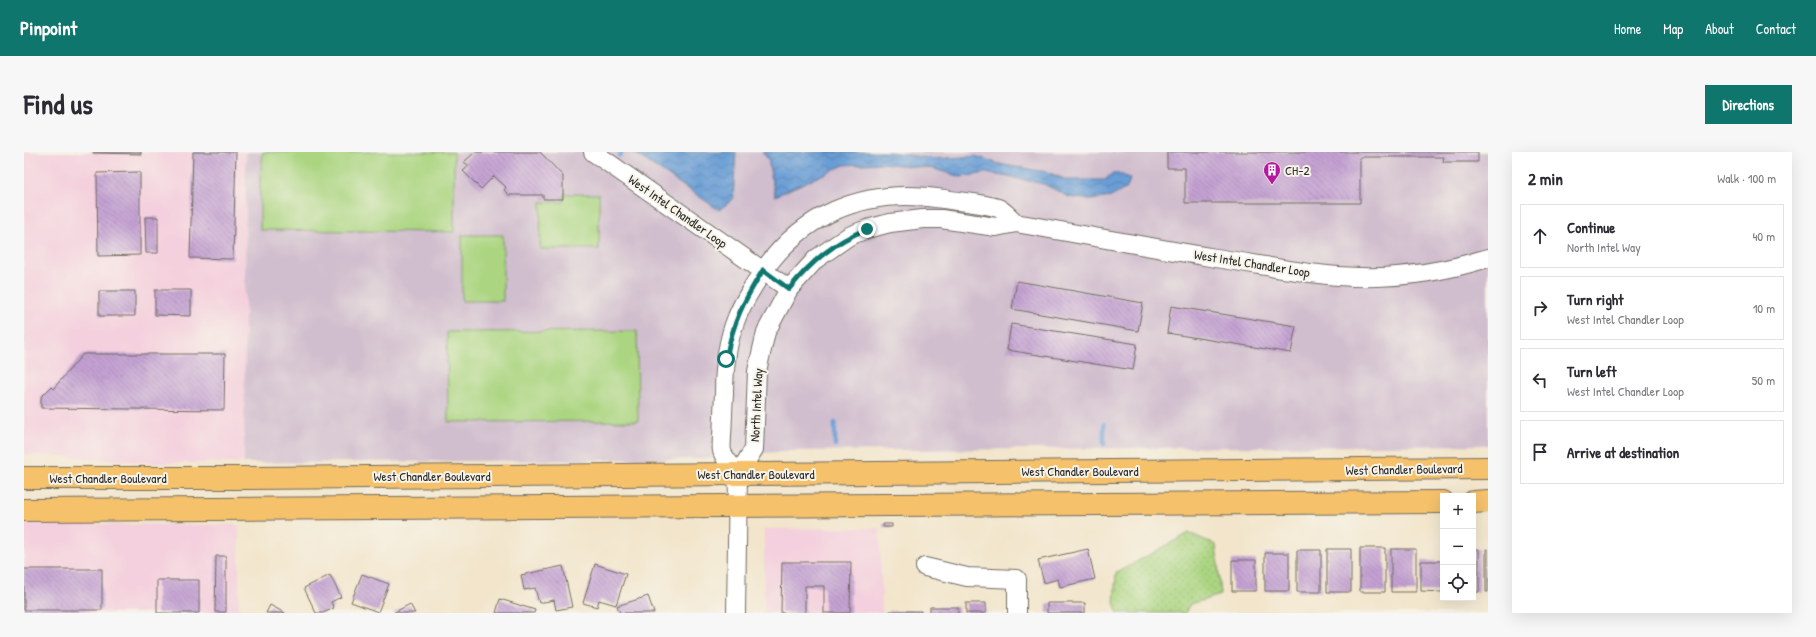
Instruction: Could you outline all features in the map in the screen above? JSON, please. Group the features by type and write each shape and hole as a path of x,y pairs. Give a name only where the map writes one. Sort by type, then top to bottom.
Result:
{"main road":[{"name":"West Chandler Boulevard","path":"24,478 250,478 1488,468"},
{"path":"24,510 1440,502"},
{"path":"1476,502 1488,502"}],"street":[{"name":"West Intel Chandler Loop","path":"593,152 789,289 801,274 827,250 849,236 867,229 890,223 924,219 947,220 996,227 1016,223 1165,250 1339,276 1376,277 1412,274 1457,266 1488,258"},
{"path":"736,613 738,474 722,451 726,359 737,317 763,270 775,254 791,238 814,222 853,203 880,197 923,197 999,208 1016,223"},
{"name":"North Intel Way","path":"738,474 754,449 757,371 760,350 766,332 789,289"},
{"path":"925,567 967,577 1017,579 1017,613"}],"shaded area":[{"path":"24,152 246,152 244,463 156,463 24,455"},
{"path":"246,152 1488,152 1488,445 789,451 694,459 244,463"},
{"path":"24,524 239,525 239,613 24,613"},
{"path":"880,528 882,613 764,613 764,529"}],"green space":[{"path":"263,152 454,152 454,232 260,230 260,178"},
{"path":"564,194 599,194 599,249 540,249 541,202 564,202"},
{"path":"462,235 503,235 503,301 462,301"},
{"path":"637,331 638,421 448,422 447,332"},
{"path":"1189,533 1216,545 1221,595 1190,604 1185,613 1118,613 1114,603 1116,573"}],"water":[{"path":"633,152 736,152 733,199 719,210"},
{"path":"762,152 890,152 935,159 976,156 999,164 1047,172 1067,180 1105,180 1112,173 1119,173 1130,179 1127,188 1111,197 1091,200 1069,197 1044,184 1003,176 986,173 961,177 934,169 883,163 844,165 775,196 768,159"}],"building":[{"path":"141,152 141,154 93,153"},
{"path":"193,152 236,152 233,259 190,258"},
{"path":"475,152 540,152 563,176 563,199 543,199 543,195 509,195 504,190 506,187 494,176 481,189 463,171 469,166 464,162"},
{"name":"CH-2","path":"1167,152 1478,152 1478,162 1443,162 1444,157 1360,157 1360,203 1185,203 1185,168 1167,168"},
{"path":"140,172 140,255 98,256 97,173"},
{"path":"145,217 158,217 158,253 146,253"},
{"path":"1017,281 1143,303 1138,331 1012,309"},
{"path":"155,290 191,290 191,316 155,315"},
{"path":"99,291 135,291 135,316 99,316"},
{"path":"1171,306 1296,326 1291,353 1167,333"},
{"path":"1011,324 1137,344 1133,370 1007,350"},
{"path":"83,354 225,354 224,410 41,408 41,397 51,387 53,389"},
{"path":"883,524 892,524 892,527 883,527"},
{"path":"1360,548 1385,548 1385,592 1360,592"},
{"path":"1088,549 1095,579 1060,587 1058,579 1044,583 1038,560"},
{"path":"1327,549 1351,549 1351,592 1327,592"},
{"path":"1391,549 1416,549 1416,592 1391,592"},
{"path":"1476,549 1479,549 1479,592 1476,592"},
{"path":"1486,549 1488,549 1488,592 1486,592"},
{"path":"1297,550 1321,550 1321,592 1297,592"},
{"path":"1265,553 1289,553 1289,591 1265,591"},
{"path":"216,556 226,556 226,612 215,612"},
{"path":"1232,560 1256,560 1256,591 1232,591"},
{"path":"1421,561 1440,561 1440,592 1421,591"},
{"path":"782,562 851,562 850,613 824,613 824,586 805,586 805,613 781,613"},
{"path":"595,564 626,574 616,605 599,600 597,607 583,603"},
{"path":"563,566 572,607 556,610 554,600 539,603 535,588 524,590 521,575"},
{"path":"24,569 102,569 102,610 24,610"},
{"path":"362,574 389,584 378,612 351,602"},
{"path":"330,575 341,597 331,602 334,608 323,613 316,613 304,588"},
{"path":"157,580 199,580 199,613 157,613"},
{"path":"648,596 654,613 620,613 617,606"},
{"path":"500,599 535,610 534,613 496,613"},
{"path":"966,603 986,603 986,613 966,613"},
{"path":"1047,603 1085,603 1085,613 1047,613"},
{"path":"410,604 415,613 393,613"},
{"path":"270,605 285,613 266,613"},
{"path":"930,607 958,607 958,613 930,613"},
{"path":"889,611 921,611 921,613 889,613"}],"waterway":[{"path":"619,156 622,152"},
{"path":"835,423 835,445"},
{"path":"1104,424 1104,444"}],"place":[{"name":"CH-2","path":"1272,185"}],"route":[{"path":"726,359 737,317 746,297 763,270 789,289 801,274 827,250 849,236 867,229"}]}
